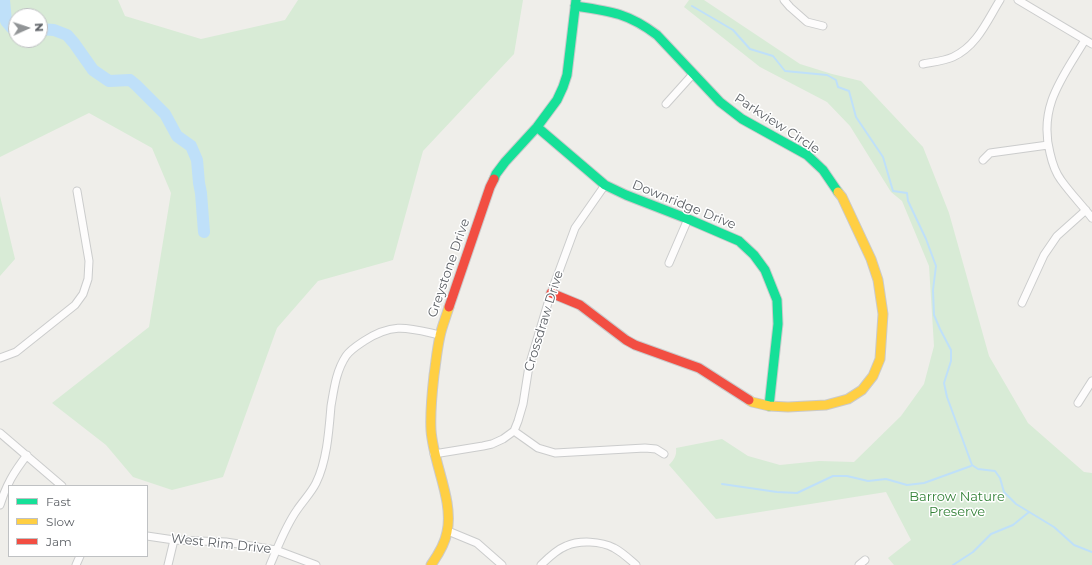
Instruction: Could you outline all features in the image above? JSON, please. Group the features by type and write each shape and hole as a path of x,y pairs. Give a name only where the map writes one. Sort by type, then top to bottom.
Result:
{"street":[{"path":"784,0 807,22 823,26"},
{"path":"923,64 953,57 966,50 978,38 1000,0"},
{"path":"1018,0 1089,42 1055,91 1050,104 1047,122 1048,146 1053,165 1061,180 1092,218"},
{"name":"Parkview Circle","path":"550,293 580,305 626,340 635,345 699,368 752,402 769,406 788,407 826,405 848,399 862,390 873,376 880,359 883,314 878,280 871,258 842,197 823,170 807,155 742,119 720,102 657,35 646,26 626,15 576,3"},
{"name":"Greystone Drive","path":"431,565 448,532 449,518 444,490 434,454 431,431 436,356 440,335 490,187 496,174 537,127 557,100 563,88 567,75 576,3"},
{"path":"666,104 693,74"},
{"name":"Downridge Drive","path":"537,127 605,185 739,241 754,255 765,270 777,300 778,324 769,406"},
{"path":"982,160 990,153 1048,146"},
{"name":"Crossdraw Drive","path":"514,431 523,404 529,366 550,293 575,228 605,185"},
{"path":"0,358 16,352 74,305 83,294 88,279 89,261 77,191"},
{"path":"1022,303 1044,255 1057,236 1086,210"},
{"path":"669,263 688,219"},
{"path":"270,565 291,519 316,483 326,446 334,388 338,372 346,356 358,344 372,336 386,330 399,327 440,335"},
{"path":"1078,403 1092,381"},
{"path":"434,454 492,444 503,439 514,431 538,448 555,452 645,448 656,449 664,454"},
{"path":"0,433 61,485"},
{"path":"0,505 14,471 27,455"},
{"path":"448,532 477,543 502,565"},
{"name":"West Rim Drive","path":"148,536 174,540 226,542 276,550 316,565"},
{"path":"168,565 174,540"},
{"path":"541,565 566,546 588,542 601,543 613,547 622,552 636,565"}],"green space":[{"path":"0,0 118,0 125,16 201,39 285,20 298,0 523,0 514,54 423,151 393,260 318,281 277,328 223,477 172,490 133,477 106,445 52,403 149,327 171,193 152,148 89,113 0,157"},
{"name":"Barrow Nature Preserve","path":"689,0 704,0 800,64 861,81 923,147 949,213 989,356 1028,423 1084,472 1092,473 1092,565 894,565 888,558 911,540 886,492 716,519 669,465 675,457 676,448 722,439 748,456 780,465 819,461 854,462 901,416 924,384 934,346 929,266 902,201 891,192 850,126 827,102 760,67 684,7"},
{"path":"0,196 15,259 0,276"}],"waterway":[{"path":"4,0 6,21 8,23"},
{"path":"692,6 733,30 750,49 773,56 785,71 827,75 836,80 838,87 849,91 856,117 883,157 893,191 907,193 908,201 926,239 936,266 933,290 934,315 951,350 951,361 944,383 947,397 972,465 978,469 995,471 1000,478 1004,492 1016,504 1054,527 1074,545 1092,552"},
{"path":"48,30 54,30 67,35 93,70 109,81 130,80 165,114 177,136 191,146 197,160 204,232"},
{"path":"722,484 777,492 797,493 833,476 847,476 868,481 886,479 907,485 924,483 971,466"},
{"path":"953,565 973,552 991,534 1013,525 1029,512"}],"traffic: fast":[{"path":"494,179 505,162 537,127 557,100 563,87 567,75 576,0"},
{"path":"575,6 628,17 657,35 720,102 742,119 807,155 823,170 838,192"},
{"path":"537,127 605,185 739,241 754,255 765,270 777,300 778,324 769,406"}],"traffic: slow":[{"path":"749,400 769,406 788,407 826,405 848,399 862,390 873,376 880,359 883,314 878,280 871,259 842,197 838,192"},
{"path":"431,565 445,541 448,520 446,495 435,456 431,430 431,402 438,346 449,307"}],"traffic: jam":[{"path":"449,307 494,179"},
{"path":"551,293 580,305 626,340 635,345 699,368 749,400"}]}
